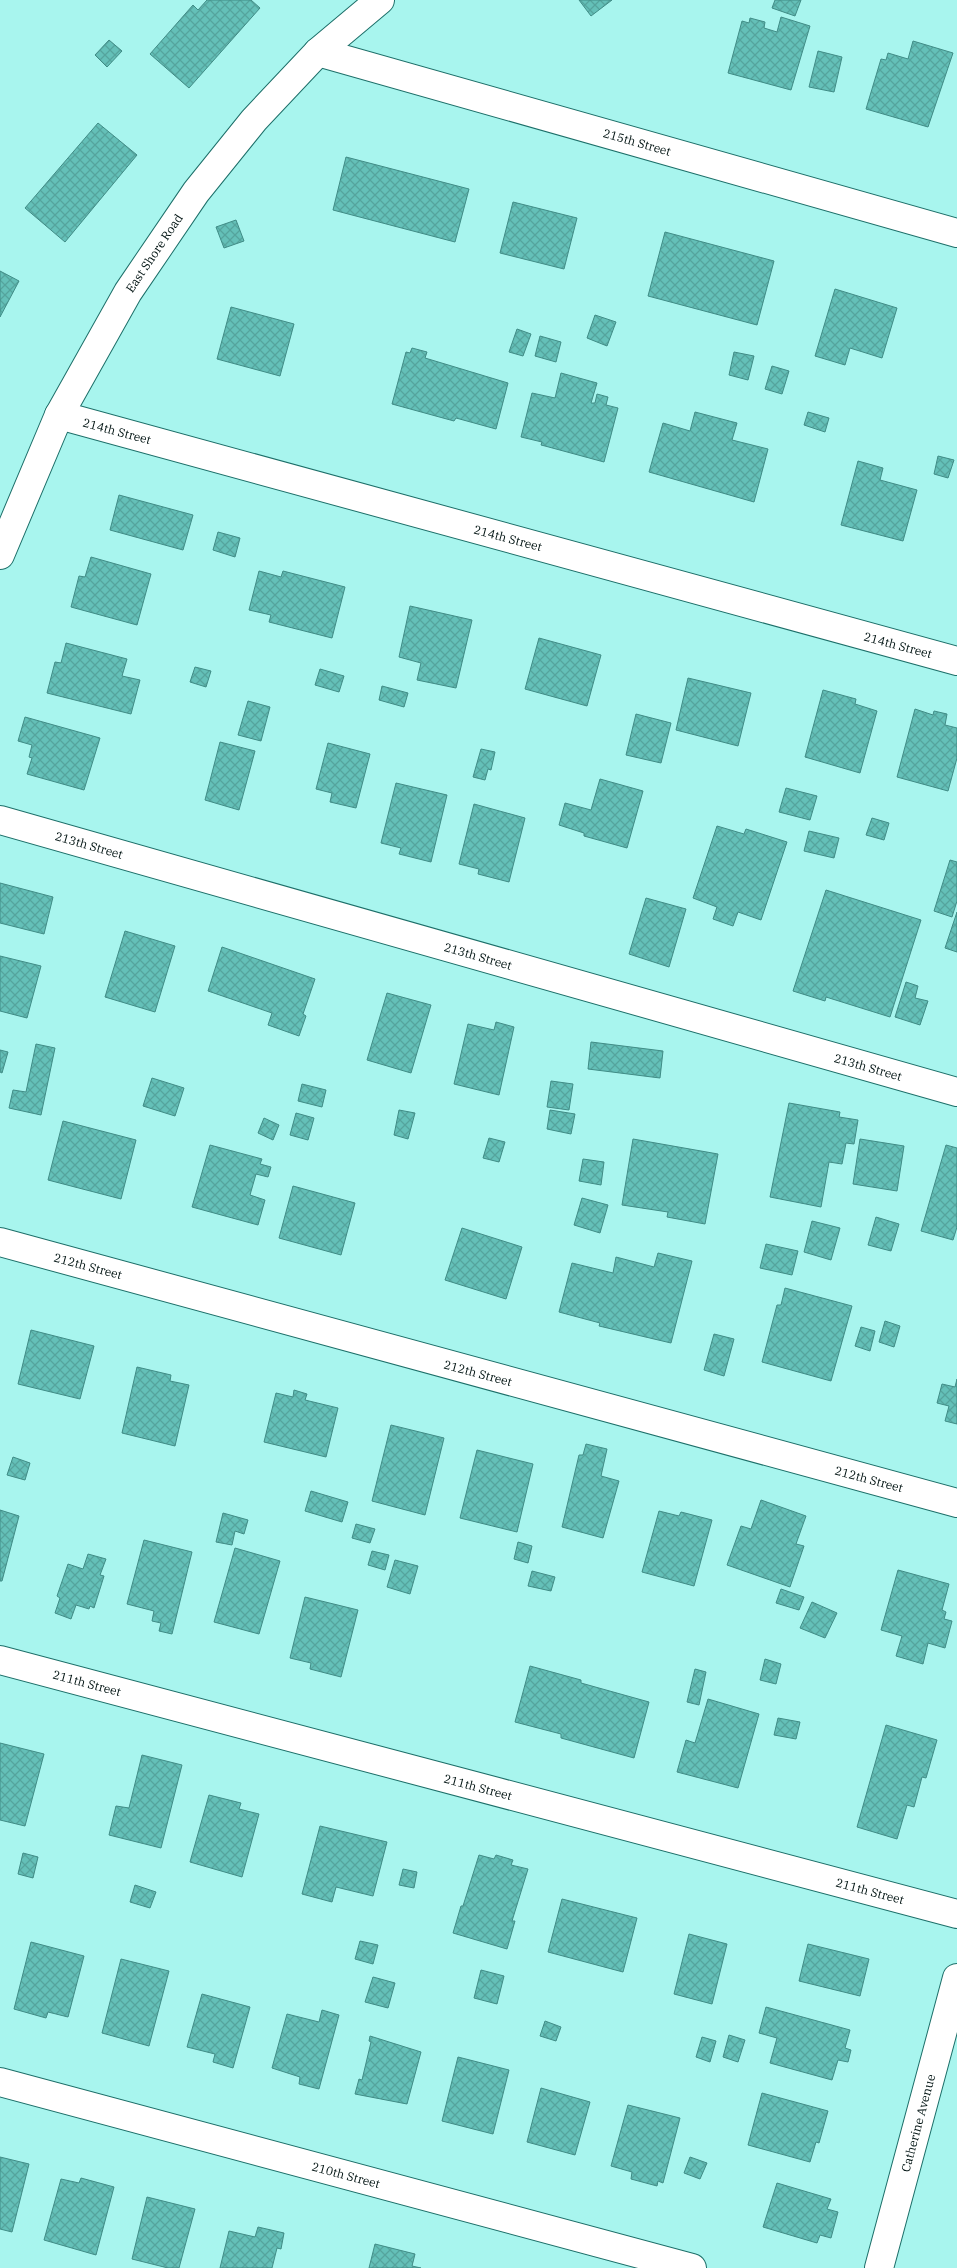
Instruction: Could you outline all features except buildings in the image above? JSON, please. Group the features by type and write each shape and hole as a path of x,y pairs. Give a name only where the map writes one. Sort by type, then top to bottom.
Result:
{"street":[{"name":"East Shore Road","path":"0,555 58,415 128,292 196,192 254,120 318,52 380,0"},
{"name":"215th Street","path":"318,52 957,233"},
{"name":"214th Street","path":"58,415 957,661"},
{"name":"213th Street","path":"0,820 957,1092"},
{"name":"212th Street","path":"0,1242 957,1503"},
{"name":"211th Street","path":"0,1660 957,1914"},
{"name":"Catherine Avenue","path":"879,2268 957,1978"},
{"name":"210th Street","path":"0,2082 692,2268"}]}
